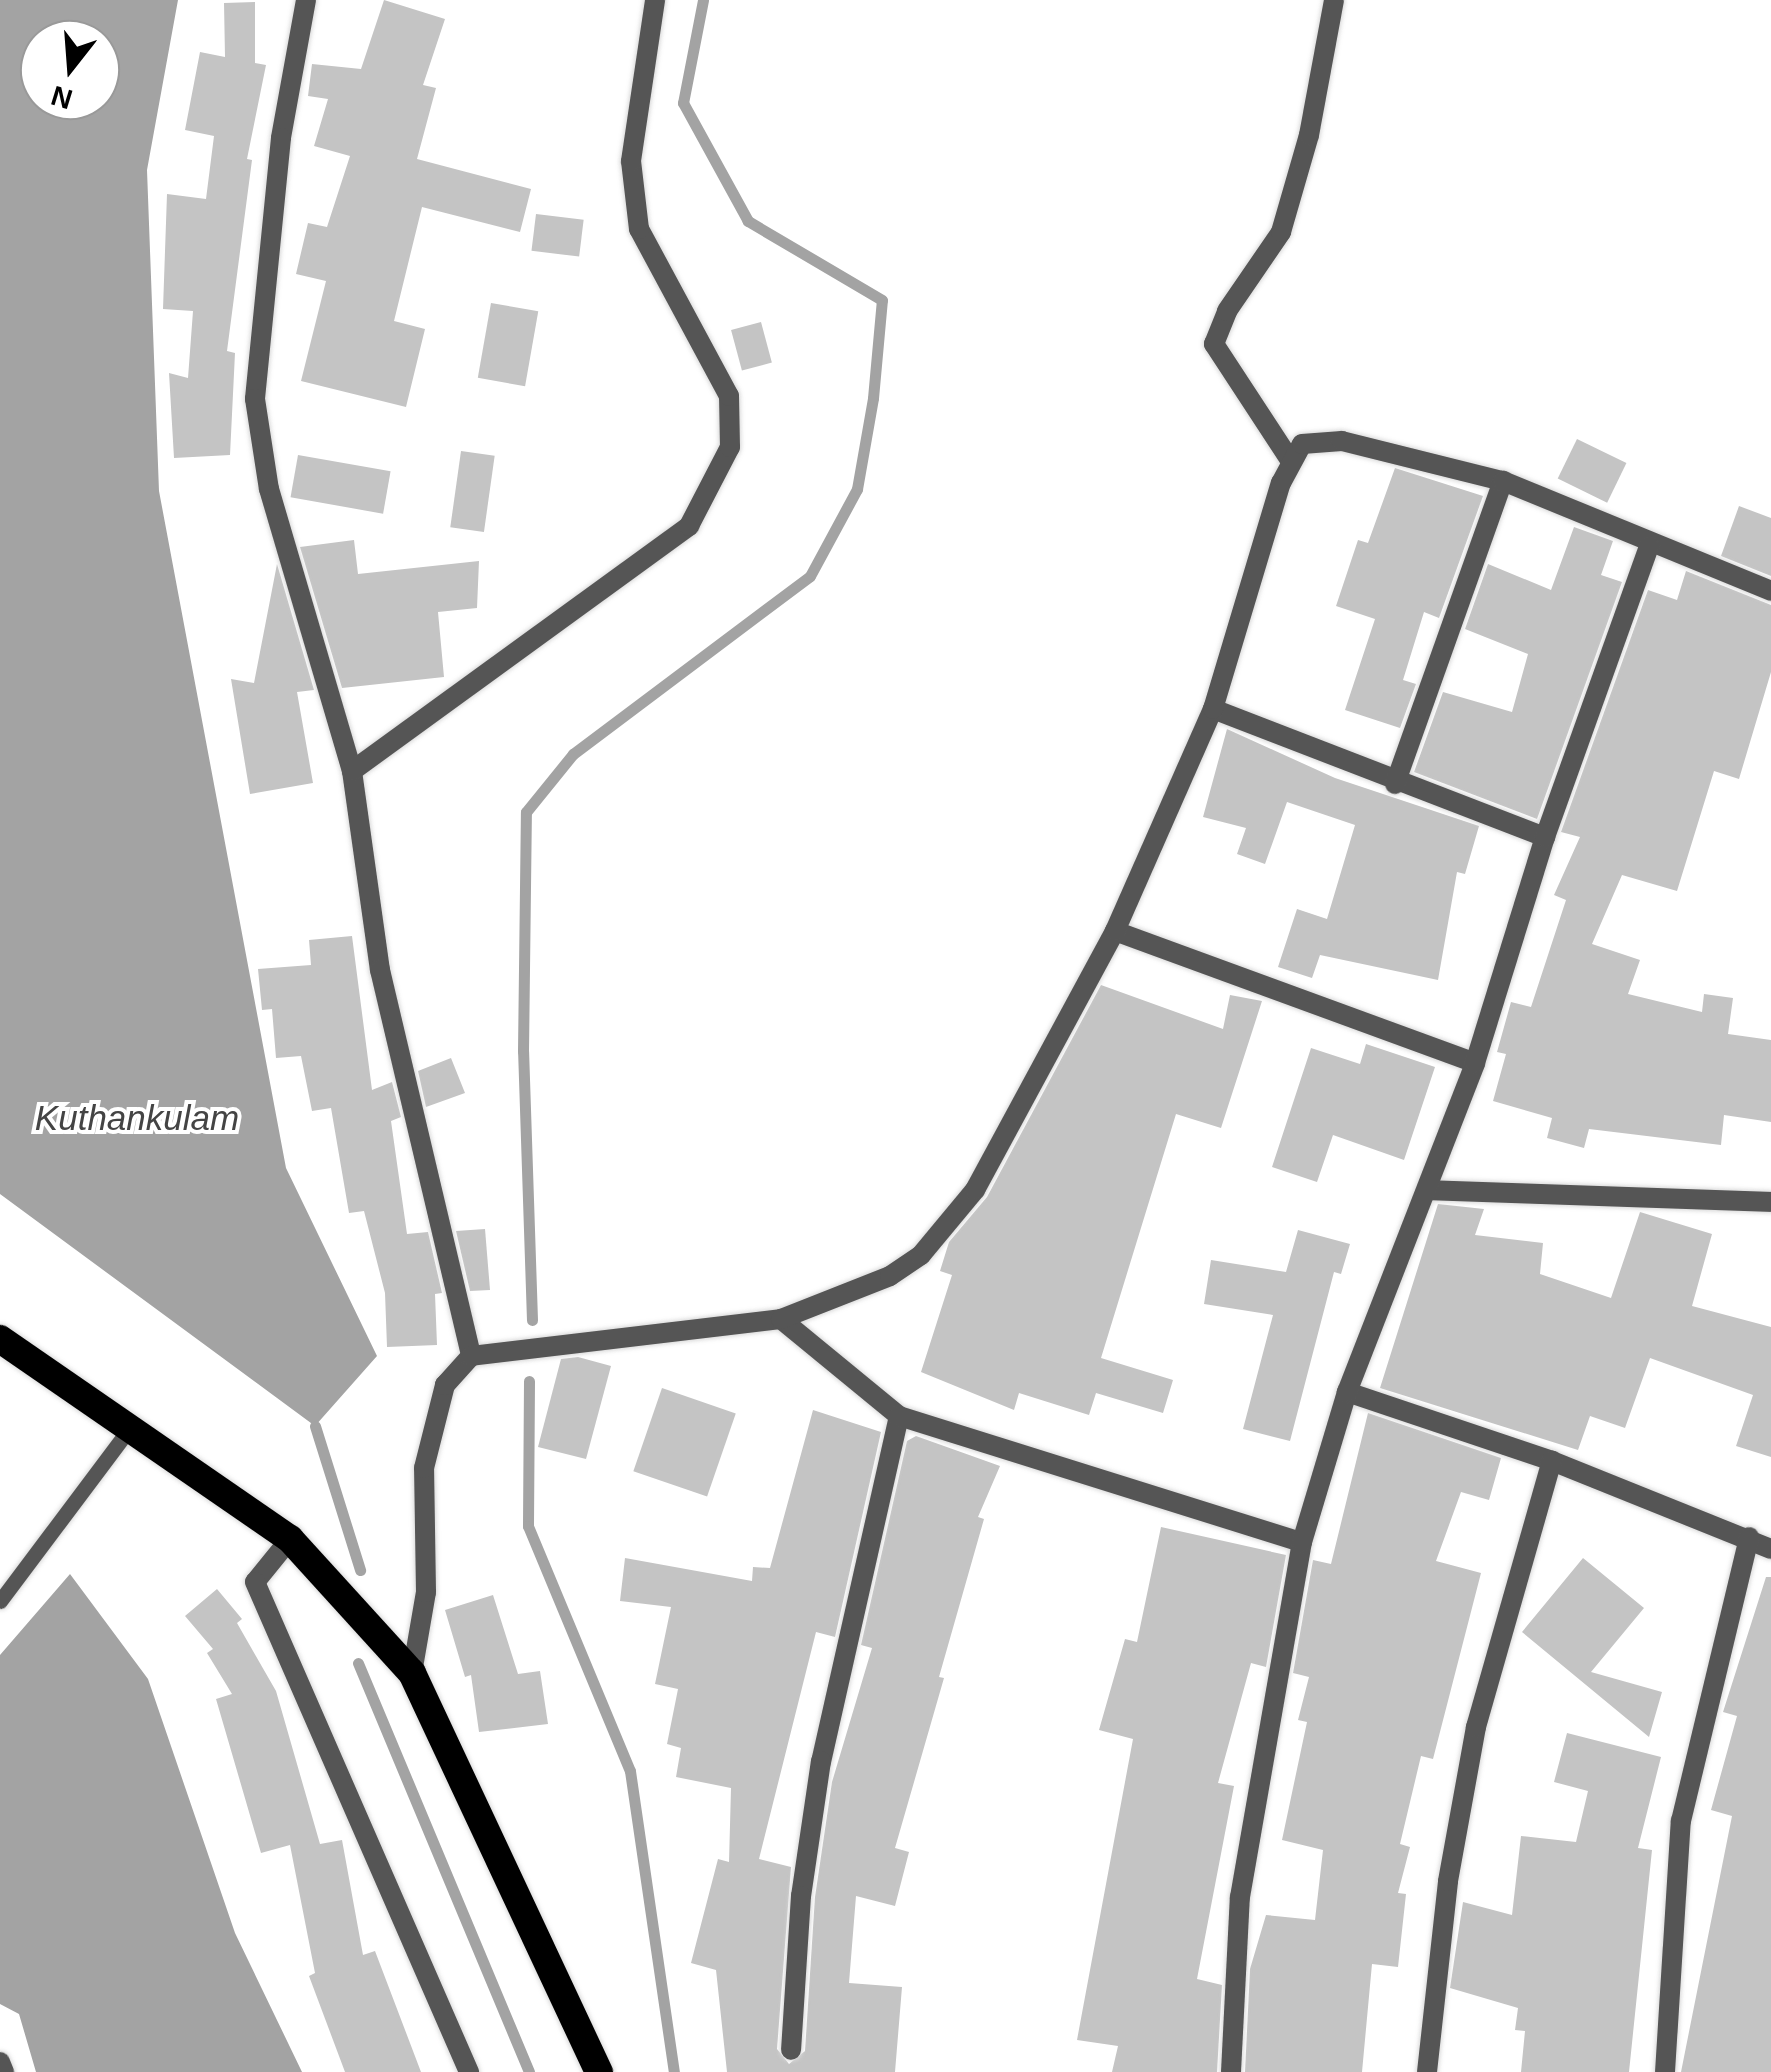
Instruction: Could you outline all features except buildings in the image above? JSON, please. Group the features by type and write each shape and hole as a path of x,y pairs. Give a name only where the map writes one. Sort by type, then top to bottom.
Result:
{"highway":[{"path":"0,1339 290,1540 412,1673 598,2072"}],"street":[{"path":"306,0 281,138 255,399 269,489 352,770 380,970 471,1356"},
{"path":"352,770 689,526 730,448 729,396 639,229 631,161 655,0"},
{"path":"1290,460 1214,344 1226,311 1281,232 1309,136 1334,0"},
{"path":"412,1673 426,1592 424,1468 446,1385 471,1356 781,1319 890,1276 921,1256 975,1190 1115,931 1213,709 1290,460 1302,444 1342,441 1502,481 1650,546 1771,591"},
{"path":"1395,784 1502,481"},
{"path":"1231,2072 1240,1897 1302,1542 1348,1392 1475,1063 1544,836 1650,546"},
{"path":"1213,709 1395,784 1544,836"},
{"path":"1115,931 1475,1063"},
{"path":"1427,1190 1771,1202"},
{"path":"781,1319 899,1416 1302,1542"},
{"path":"1348,1392 1552,1460 1750,1537 1771,1550"},
{"path":"791,2050 801,1896 821,1761 899,1416"},
{"path":"1428,2072 1448,1881 1476,1727 1552,1460"},
{"path":"1666,2072 1681,1821 1750,1537"},
{"path":"290,1540 255,1582 469,2072"},
{"path":"0,2062 4,2072"}],"lane":[{"path":"0,1601 129,1430"}],"water":[{"name":"Kuthankulam","path":"0,0 178,0 147,170 159,491 286,1168 377,1356 315,1426 0,1194"},
{"path":"70,1574 148,1679 235,1933 302,2072 36,2072 19,2014 0,2004 0,1655"}],"waterway":[{"path":"532,1320 523,1051 526,812 573,754 810,576 857,489 873,398 882,300 748,221 683,103 703,0"},
{"path":"529,1381 528,1526 630,1771 674,2072"},
{"path":"315,1426 360,1570"},
{"path":"358,1663 529,2072"}]}
